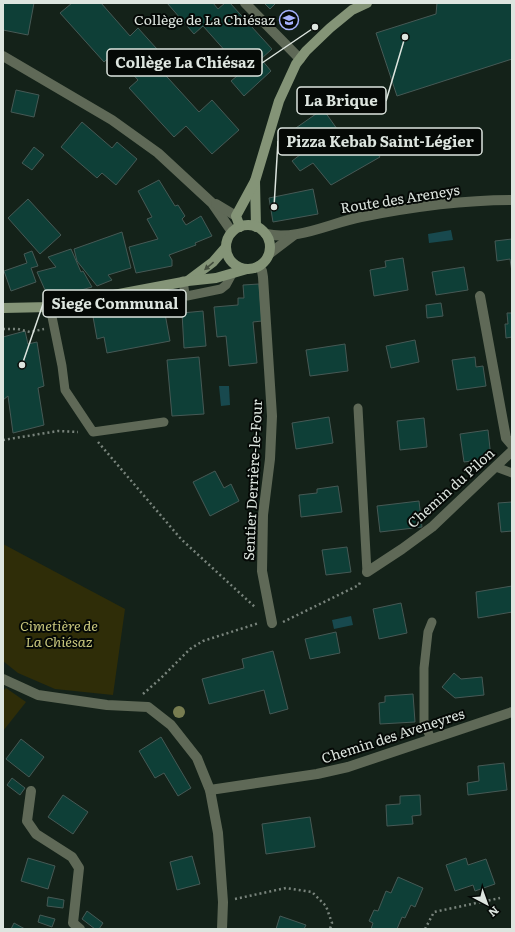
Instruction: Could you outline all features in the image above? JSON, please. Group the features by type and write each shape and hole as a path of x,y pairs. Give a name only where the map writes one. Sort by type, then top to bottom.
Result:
{"main road":[{"path":"236,229 236,216 254,181 279,101 288,80 300,59 306,51 330,28 352,10 367,3"},
{"path":"254,181 256,226"},
{"path":"3,308 50,307 185,281 216,278 259,266 265,261 269,254 270,244 266,234 256,226 250,225 236,229 228,237 226,247 227,254 234,264 247,269"},
{"path":"185,281 202,272 226,247"}],"street":[{"path":"245,3 300,59"},
{"path":"3,56 112,120 158,154 212,203 236,229"},
{"name":"Route des Areneys","path":"266,234 294,234 360,217 442,203 512,200"},
{"path":"212,203 236,216"},
{"name":"Route des Areneys","path":"269,254 294,234"},
{"name":"Sentier Derrière-le-Four","path":"259,266 263,277 272,416 270,459 263,515 262,571 272,623"},
{"name":"Chemin du Pilon","path":"480,296 506,438 512,445"},
{"name":"Chemin du Pilon","path":"367,572 432,527 512,451"},
{"path":"3,679 38,695 107,705 148,707 171,725 197,758 210,790 218,833 223,902 222,929"},
{"name":"Chemin des Aveneyres","path":"210,790 317,774 348,767 512,712"},
{"path":"31,791 27,821 36,834 72,857 79,868 73,923 80,929"}],"lane":[{"path":"185,281 185,294 187,296 221,289 226,285 232,274"},
{"path":"50,307 62,366 65,390 92,432 164,422"},
{"path":"358,408 367,572"},
{"path":"496,467 512,473"},
{"path":"431,739 424,722 424,668 428,632 432,622"}],"path":[{"path":"3,329 18,329 30,332 54,326"},
{"path":"3,440 58,431 92,432 93,436 116,465 181,539 272,623"},
{"path":"141,696 190,649 203,641 263,622 281,624 359,585 367,572"},
{"path":"231,900 286,888 312,892 326,906 332,923 330,929"},
{"path":"425,929 434,912 500,898"}],"green space":[{"name":"Cimetière de La Chiésaz","path":"3,544 125,609 113,695 55,689 18,673 3,661"},
{"path":"6,688 26,702 3,731 3,691"}],"water":[{"path":"451,230 453,240 429,243 428,234"},
{"path":"219,386 229,386 230,405 221,406"},
{"path":"351,616 353,625 334,629 332,620"}],"building":[{"path":"3,3 34,3 28,35 3,30"},
{"path":"72,3 101,3 130,36 138,28 166,59 158,67 199,112 212,100 239,130 212,154 186,126 174,137 129,88 138,80 114,53 104,62 60,13"},
{"path":"167,3 213,3 218,9 225,3 230,3 272,49 261,59 271,71 244,96 231,81 243,71 203,26 194,34"},
{"name":"Collège de La Chiésaz","path":"264,3 276,3 270,9"},
{"path":"437,3 512,3 512,59 397,96 376,33 436,14"},
{"path":"16,90 39,95 34,117 11,112"},
{"path":"323,109 349,146 365,135 380,157 331,185 313,163 300,171 292,161 305,151 293,130"},
{"path":"82,122 112,148 117,142 137,159 116,185 102,173 97,178 61,147"},
{"path":"34,147 44,155 32,170 22,163"},
{"path":"159,180 175,206 178,205 185,216 182,219 186,225 201,216 212,236 195,243 196,245 169,255 172,260 172,266 136,273 129,247 158,239 147,219 152,217 138,191"},
{"path":"313,189 318,214 273,222 269,198"},
{"path":"28,199 61,235 40,254 8,218"},
{"path":"122,232 131,268 108,275 112,280 97,286 77,261 74,249"},
{"path":"512,239 512,272 510,259 497,261 495,241"},
{"path":"71,249 81,272 83,271 92,287 49,299 37,272 56,267 48,257"},
{"path":"32,251 38,266 31,268 36,282 11,291 4,271 27,263 24,254"},
{"path":"403,258 408,290 374,296 370,270 386,267 385,261"},
{"path":"464,267 468,290 436,295 432,272"},
{"path":"259,284 262,321 253,322 257,363 229,366 226,336 217,337 214,307 238,305 238,298 244,298 243,285"},
{"path":"162,297 170,341 107,353 104,337 97,339 92,311"},
{"path":"441,303 443,316 427,318 426,305"},
{"path":"203,311 206,346 184,348 182,313"},
{"path":"507,313 512,313 512,337 506,338 505,324 508,324"},
{"path":"25,331 28,344 37,342 44,386 38,388 44,425 13,433 8,396 3,400 3,337"},
{"path":"415,340 419,362 391,368 386,346"},
{"path":"345,344 348,371 310,376 306,350"},
{"path":"199,357 204,414 172,416 167,360"},
{"path":"475,357 476,367 483,366 486,386 457,390 452,360"},
{"path":"329,417 333,443 296,449 292,423"},
{"path":"424,418 427,447 400,450 397,421"},
{"path":"488,430 491,458 464,462 460,434"},
{"path":"215,471 224,488 231,484 239,501 210,516 193,482"},
{"path":"338,486 342,512 301,517 299,495 317,493 317,489"},
{"path":"419,501 422,527 380,532 377,506"},
{"path":"512,502 512,531 501,532 498,503"},
{"path":"347,547 351,572 326,575 322,550"},
{"path":"512,586 512,612 478,618 476,592"},
{"path":"401,603 407,633 379,639 373,609"},
{"path":"336,632 340,653 310,659 305,639"},
{"path":"273,651 288,709 270,714 264,690 209,704 202,679 244,668 242,659"},
{"path":"454,673 461,679 482,677 484,695 455,698 442,687"},
{"path":"413,694 415,722 380,724 379,703 385,702 385,696"},
{"path":"161,737 191,788 178,796 164,773 155,778 139,751"},
{"path":"21,739 44,757 29,777 6,759"},
{"path":"504,763 507,790 468,795 467,783 479,781 478,766"},
{"path":"12,778 25,788 20,795 7,785"},
{"path":"63,795 88,812 73,834 48,817"},
{"path":"420,795 421,815 412,816 413,824 387,826 386,805 400,804 400,796"},
{"path":"310,817 315,847 266,854 262,824"},
{"path":"192,856 200,884 177,890 170,862"},
{"path":"28,858 55,866 48,889 21,881"},
{"path":"466,858 468,865 486,859 495,884 475,891 473,885 455,891 446,865"},
{"path":"398,877 423,888 415,907 411,905 405,918 402,917 397,929 371,929 373,923 369,921 374,910 378,911 386,891 391,893"},
{"path":"48,897 64,900 63,908 47,906"},
{"path":"87,911 103,923 99,929 95,929 82,919"},
{"path":"40,915 55,919 52,927 38,922"},
{"path":"280,916 306,925 304,929 276,929"},
{"path":"14,923 25,929 11,929"}],"place":[{"name":"Collège de La Chiésaz","path":"289,20"},
{"name":"Collège La Chiésaz","path":"315,27"},
{"name":"La Brique","path":"405,37"},
{"name":"Pizza Kebab Saint-Légier","path":"274,207"},
{"name":"Siege Communal","path":"22,365"}]}
